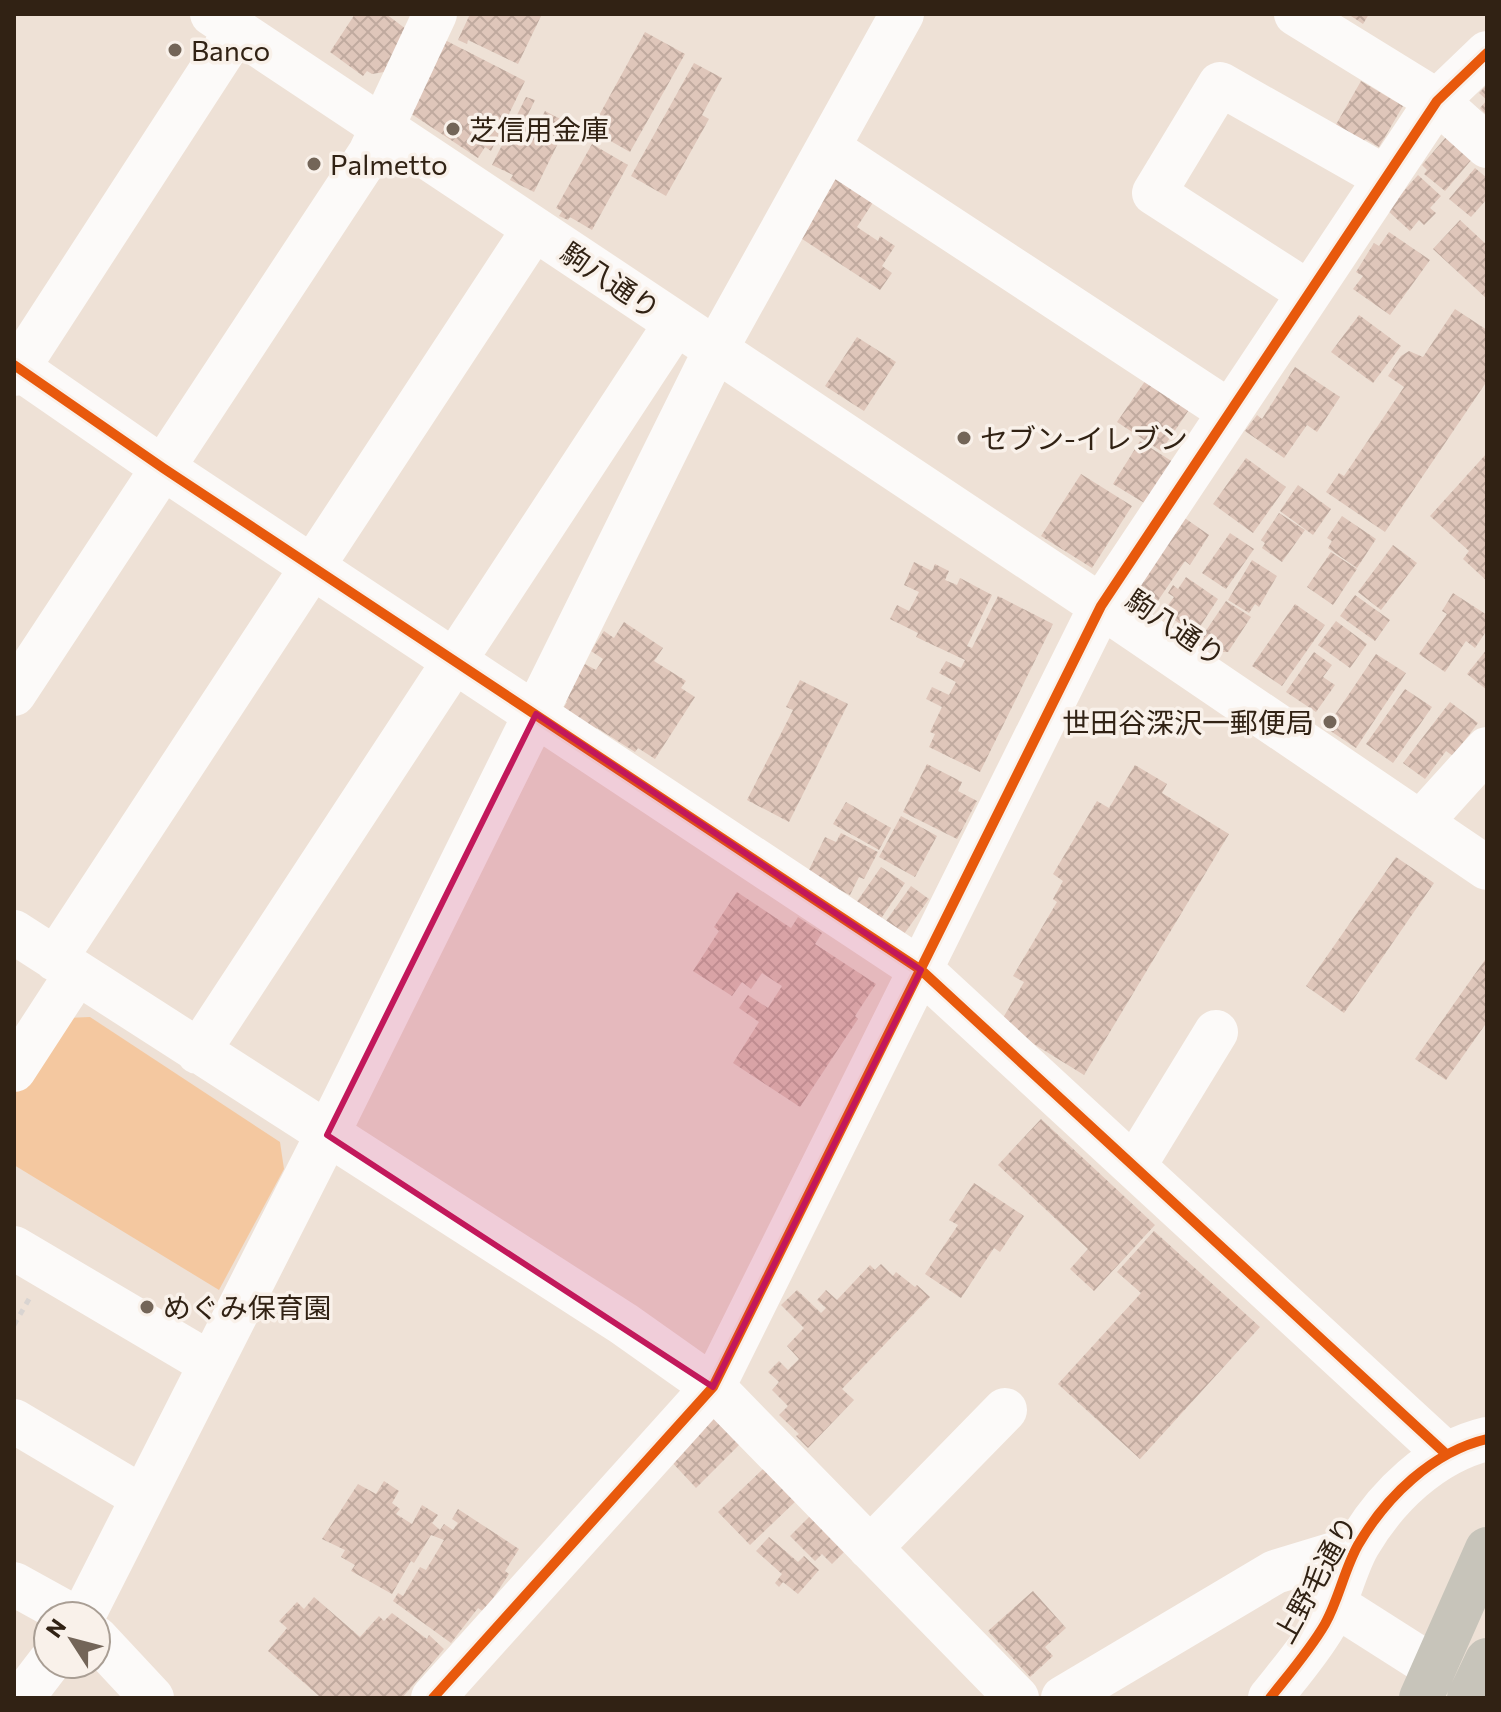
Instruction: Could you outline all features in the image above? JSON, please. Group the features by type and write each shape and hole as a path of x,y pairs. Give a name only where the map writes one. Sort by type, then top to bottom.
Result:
{"main road":[{"path":"1427,1683 1487,1549"},
{"path":"1469,1698 1487,1660"}],"street":[{"path":"14,694 370,153 435,14"},
{"path":"91,1600 327,1135 716,349 902,14"},
{"path":"1296,14 1437,101 1487,146"},
{"path":"225,22 16,369 921,970 1446,1454"},
{"name":"駒八通り","path":"225,22 1101,606 1487,868"},
{"path":"446,1693 713,1387 1101,606 1437,101 1487,53"},
{"path":"1309,293 1154,193 1220,84 1386,178"},
{"path":"828,148 1230,412"},
{"path":"14,1070 66,966 311,566 534,229"},
{"path":"198,1052 676,323"},
{"path":"1421,822 1487,749"},
{"path":"14,932 624,1324 713,1387 1017,1698"},
{"path":"1134,1166 1216,1032"},
{"path":"14,1248 209,1363"},
{"path":"870,1548 1005,1410"},
{"path":"14,1421 142,1497"},
{"name":"上野毛通り","path":"1270,1698 1318,1636 1357,1547 1396,1494 1446,1454 1487,1439"},
{"path":"1063,1698 1275,1572 1357,1547"},
{"path":"14,1584 43,1600"},
{"path":"1334,1604 1427,1683"},
{"path":"112,1655 152,1698"},
{"path":"22,1698 36,1680"}],"highlighted area":[{"path":"536,714 921,970 713,1387 327,1135"}],"shaded area":[{"path":"90,1017 280,1142 284,1169 219,1290 14,1165 14,1094 66,1018"}],"building":[{"path":"355,14 386,14 406,29 384,72 372,74 367,71 363,76 330,52"},
{"path":"470,14 542,14 518,64 468,40 467,44 458,40"},
{"path":"1348,14 1369,14 1363,24"},
{"path":"645,32 685,54 630,152 591,130"},
{"path":"439,37 525,81 491,151 485,147 478,158 410,113"},
{"path":"694,63 722,78 702,115 709,119 666,196 631,176"},
{"path":"1361,81 1403,106 1379,147 1365,139 1357,152 1330,135"},
{"path":"1487,85 1487,100 1479,93"},
{"path":"526,97 535,100 524,122 536,129 545,111 568,123 534,192 510,180 513,175 492,165"},
{"path":"1487,100 1487,115 1480,108"},
{"path":"1447,136 1473,158 1445,191 1424,174 1427,170 1422,165"},
{"path":"592,144 628,165 592,230 570,217 568,220 559,216 562,211 556,208"},
{"path":"1475,168 1487,178 1487,199 1471,217 1449,199"},
{"path":"1418,175 1441,196 1430,208 1436,213 1424,225 1419,220 1410,231 1387,210"},
{"path":"836,176 874,201 857,227 878,241 880,236 895,246 882,266 892,273 880,290 793,233"},
{"path":"1460,220 1487,245 1487,299 1433,249"},
{"path":"1389,232 1430,260 1390,315 1353,289 1363,276 1356,272 1374,243 1379,246"},
{"path":"1455,309 1487,330 1487,381 1385,532 1326,492 1339,473 1344,476 1404,387 1388,376 1401,356 1409,351 1423,357"},
{"path":"1359,315 1401,346 1373,383 1331,352"},
{"path":"857,337 896,362 864,411 825,386"},
{"path":"1295,367 1340,397 1317,432 1307,425 1284,458 1245,431 1257,415 1262,419"},
{"path":"1154,368 1197,398 1161,451 1117,422"},
{"path":"1140,441 1173,462 1146,504 1113,484"},
{"path":"1487,453 1487,581 1463,559 1469,551 1430,516"},
{"path":"1246,458 1286,487 1253,533 1213,504"},
{"path":"1081,474 1132,506 1092,568 1041,536"},
{"path":"1298,485 1331,509 1313,535 1280,511"},
{"path":"1279,513 1305,530 1282,562 1262,548 1265,543 1261,540"},
{"path":"1179,514 1209,535 1190,565 1185,561 1155,605 1138,593 1135,581"},
{"path":"1342,516 1376,539 1357,568 1328,548 1332,541 1327,538"},
{"path":"1230,533 1254,549 1226,589 1202,573"},
{"path":"1393,545 1417,563 1381,610 1358,592"},
{"path":"1331,552 1357,569 1333,605 1307,587"},
{"path":"1252,560 1277,576 1259,607 1255,604 1249,613 1228,600"},
{"path":"914,562 932,571 935,564 949,571 945,580 957,585 960,578 992,595 967,646 972,648 998,596 1053,624 980,772 929,747 935,734 930,732 942,707 926,699 932,687 949,695 956,682 939,673 946,661 961,668 965,660 916,637 918,633 890,619 897,605 909,611 919,592 904,585"},
{"path":"1186,577 1218,599 1195,634 1163,612 1174,597 1168,593 1173,585 1178,589"},
{"path":"1453,593 1487,615 1487,630 1475,648 1466,641 1445,672 1419,654 1447,614 1442,611"},
{"path":"1355,595 1390,620 1375,641 1340,616"},
{"path":"1226,601 1251,617 1228,652 1221,652 1201,638"},
{"path":"1295,604 1325,625 1282,686 1252,666"},
{"path":"1336,621 1367,644 1350,668 1318,645"},
{"path":"624,622 663,648 654,661 686,681 681,688 695,697 655,759 638,748 635,752 597,728 593,733 564,707 567,702 562,699 585,664 596,670 603,659 591,651 604,631 614,638"},
{"path":"1487,649 1487,690 1467,674"},
{"path":"1314,652 1332,665 1323,677 1335,685 1316,712 1286,692"},
{"path":"1376,654 1406,673 1356,748 1326,728"},
{"path":"800,680 848,704 789,822 747,800 793,710 786,707"},
{"name":"世田谷深沢一郵便局","path":"1405,689 1432,707 1393,763 1366,744"},
{"path":"1450,702 1478,723 1453,756 1446,751 1425,779 1403,763"},
{"path":"927,764 962,782 958,791 977,801 957,839 903,812"},
{"path":"1135,765 1167,784 1162,793 1229,834 1084,1075 1000,1023 1024,982 1013,976 1057,902 1053,899 1063,881 1053,874 1097,801 1109,808"},
{"path":"846,802 891,828 879,850 833,824"},
{"path":"901,816 937,836 915,877 879,857"},
{"path":"841,833 878,852 864,879 859,877 850,895 807,874 825,837 836,842"},
{"path":"1396,857 1434,883 1344,1013 1306,986"},
{"path":"881,867 905,883 880,920 856,903"},
{"path":"911,886 929,899 904,934 886,921"},
{"path":"737,892 791,928 798,917 822,933 815,944 876,984 855,1016 858,1019 800,1107 733,1063 759,1022 739,1008 748,995 768,1008 782,986 762,973 751,989 742,982 732,996 693,971 719,931 714,927"},
{"path":"1487,957 1487,1022 1446,1080 1415,1059"},
{"path":"1041,1119 1155,1225 1094,1291 1070,1269 1088,1249 998,1165"},
{"path":"974,1183 1024,1216 1000,1252 994,1248 961,1298 925,1274 958,1225 949,1220"},
{"path":"1154,1231 1260,1327 1140,1459 1058,1384 1141,1293 1117,1272"},
{"path":"881,1264 893,1276 896,1272 930,1297 842,1389 854,1400 808,1448 796,1436 799,1434 779,1415 788,1406 772,1390 779,1382 768,1372 779,1361 788,1370 799,1359 787,1346 804,1328 781,1305 797,1290 821,1313 826,1308 817,1300 826,1290 837,1300 870,1265 875,1270"},
{"path":"715,1413 742,1442 696,1488 668,1458"},
{"path":"766,1466 797,1500 750,1545 718,1512"},
{"path":"384,1481 399,1491 392,1503 400,1509 396,1514 412,1524 422,1505 438,1515 432,1523 440,1530 444,1524 453,1530 458,1523 452,1519 458,1509 519,1549 505,1571 509,1574 484,1612 478,1608 451,1643 393,1601 398,1593 403,1596 420,1567 426,1570 444,1540 431,1535 392,1594 351,1571 355,1565 341,1557 345,1550 322,1539 358,1484 376,1494"},
{"path":"814,1512 849,1547 832,1564 822,1554 815,1561 790,1536"},
{"path":"769,1537 798,1562 804,1556 819,1570 798,1594 783,1582 779,1587 775,1583 782,1574 756,1551"},
{"path":"1033,1591 1066,1628 1045,1647 1053,1656 1030,1677 988,1631"},
{"path":"314,1597 360,1637 379,1616 384,1621 392,1613 427,1639 429,1635 444,1649 402,1698 317,1698 319,1696 268,1651 287,1628 279,1621 297,1602 304,1609"}],"cycle path":[{"path":"433,1698 713,1387 1101,606 1437,101 1487,53"},
{"path":"14,365 163,468 921,970 1446,1454"},
{"path":"1270,1698 1325,1624 1353,1555 1382,1510 1429,1466 1467,1445 1487,1439"}],"place":[{"name":"Banco","path":"175,50"},
{"name":"芝信用金庫","path":"453,129"},
{"name":"Palmetto","path":"314,164"},
{"name":"セブン-イレブン","path":"964,438"},
{"name":"世田谷深沢一郵便局","path":"1330,722"},
{"name":"めぐみ保育園","path":"147,1307"}]}
